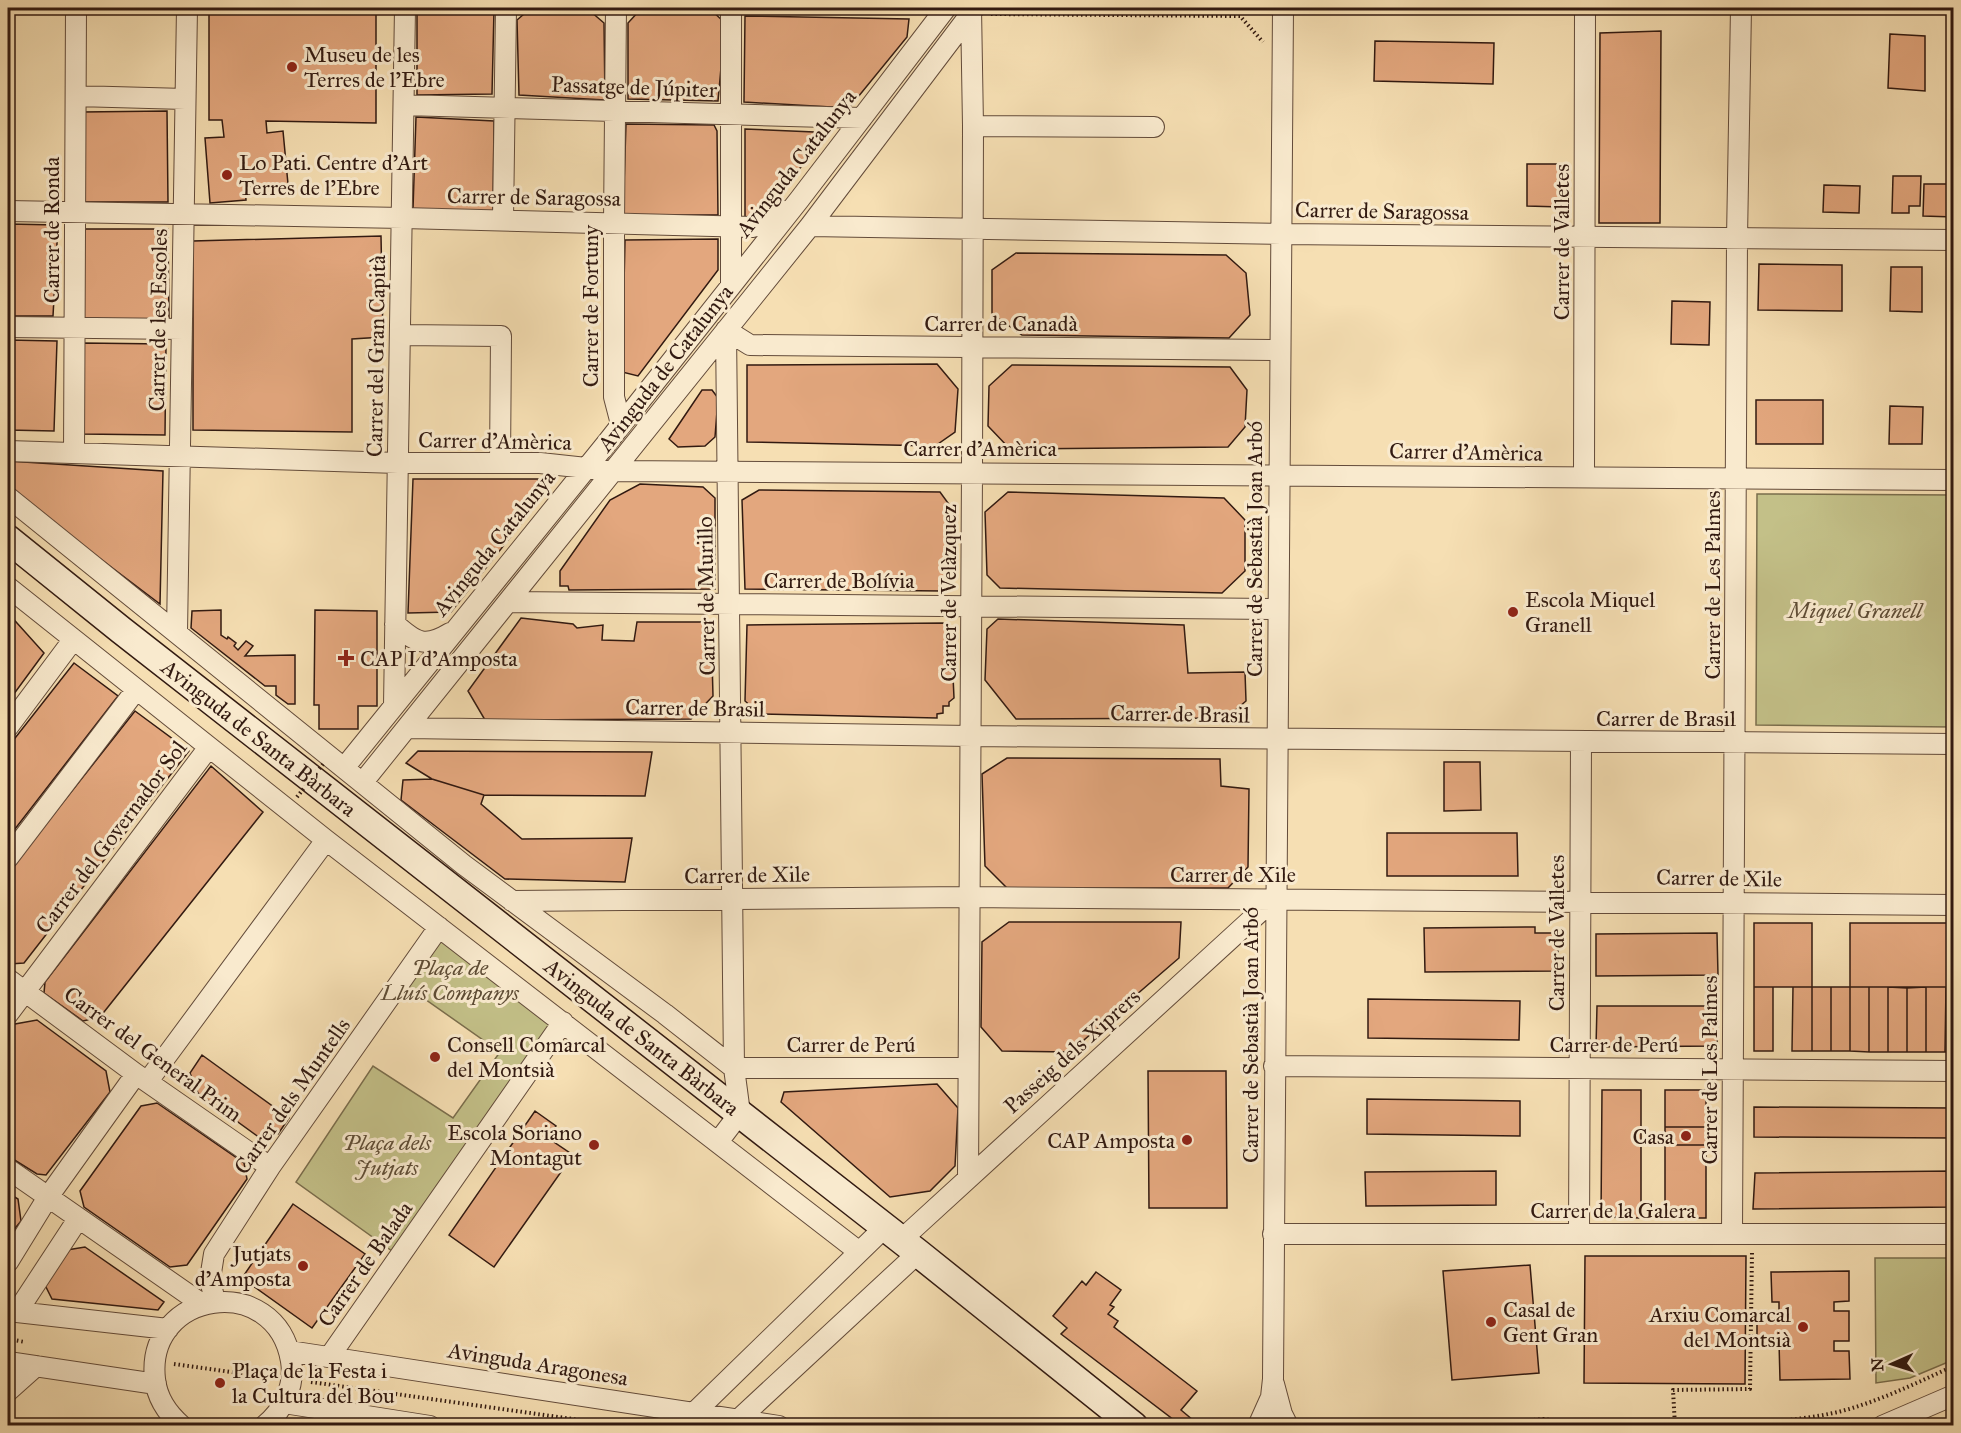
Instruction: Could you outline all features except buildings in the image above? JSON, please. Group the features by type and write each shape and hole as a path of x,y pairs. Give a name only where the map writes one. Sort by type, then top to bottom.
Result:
{"street":[{"name":"Carrer de Ronda","path":"74,453 76,8"},
{"name":"Carrer de les Escoles","path":"177,633 187,8"},
{"name":"Carrer del Gran Capità","path":"394,706 405,8"},
{"path":"503,220 506,8"},
{"name":"Carrer de Fortuny","path":"616,8 614,397 621,424"},
{"path":"730,286 731,8"},
{"name":"Avinguda Catalunya","path":"344,768 799,200 946,8"},
{"name":"Carrer de Sebastià Joan Arbó","path":"1258,1425 1271,1397 1273,1379 1282,8"},
{"name":"Carrer de Valletes","path":"1584,477 1586,8"},
{"name":"Carrer de Les Palmes","path":"1732,1234 1737,238 1741,8"},
{"name":"Carrer de Velàzquez","path":"968,1178 973,347 972,10"},
{"name":"Avinguda de Catalunya","path":"363,782 810,226 972,10"},
{"path":"76,96 185,99"},
{"name":"Passatge de Júpiter","path":"404,105 862,118"},
{"path":"973,126 1154,127"},
{"name":"Carrer de Saragossa","path":"8,211 752,227 771,222 799,200"},
{"name":"Carrer de Saragossa","path":"810,226 1281,234 1953,240"},
{"path":"8,327 182,329"},
{"name":"Carrer de Canadà","path":"726,330 750,345 1280,350"},
{"name":"Carrer de Murillo","path":"726,330 734,1068 740,1113"},
{"path":"401,335 501,336 500,463"},
{"name":"Carrer d'Amèrica","path":"8,451 398,463 540,463 614,471 1953,480"},
{"name":"Avinguda de Santa Bàrbara","path":"8,497 464,865 734,1068"},
{"name":"Avinguda de Santa Bàrbara","path":"8,539 1134,1425"},
{"path":"8,588 326,840 858,1251"},
{"name":"Carrer de Bolívia","path":"508,602 1278,609"},
{"path":"395,624 411,639 426,643 437,641 456,630"},
{"path":"8,727 74,640"},
{"path":"8,858 136,690"},
{"name":"Carrer de Brasil","path":"407,728 971,736 1953,744"},
{"name":"Carrer de Valletes","path":"1579,1234 1581,741"},
{"name":"Carrer del Governador Sol","path":"8,1014 209,747"},
{"path":"8,1262 48,1197 326,840"},
{"name":"Carrer de Xile","path":"512,901 969,897 1953,905"},
{"name":"Passeig dels Xiprers","path":"739,1419 901,1240 1275,898"},
{"name":"Carrer dels Muntells","path":"209,1303 214,1254 270,1167 439,927"},
{"name":"Carrer del General Prim","path":"8,979 270,1167"},
{"name":"Carrer de Balada","path":"330,1356 563,1022"},
{"name":"Carrer de Perú","path":"1274,1066 1953,1071"},
{"name":"Carrer de Perú","path":"734,1068 968,1068"},
{"path":"718,1142 740,1113"},
{"path":"8,1169 78,1219 209,1303"},
{"path":"78,1219 12,1312 168,1329"},
{"name":"Carrer de la Galera","path":"1273,1233 1953,1234"},
{"name":"Passeig dels Xiprers","path":"694,1419 858,1251 901,1240"},
{"path":"181,1425 162,1402 156,1384 155,1362 159,1344 168,1329 183,1314 209,1303 239,1303 261,1313 278,1329 289,1351 291,1380 284,1403 264,1425"},
{"name":"Avinguda Aragonesa","path":"289,1351 330,1356 694,1419 739,1419 779,1425"},
{"path":"8,1362 156,1384"},
{"path":"8,1391 36,1366"},
{"name":"Carrer de Sebastià Joan Arbó","path":"1273,1379 1276,1397 1288,1425"},
{"path":"1882,1425 1953,1395"},
{"path":"284,1403 430,1425"}],"path":[{"path":"297,797 323,764"},
{"path":"1752,1233 1750,1389 1673,1390 1675,1425 1782,1420 1837,1412 1885,1396 1953,1366"},
{"path":"321,1409 330,1356"},
{"path":"155,1362 622,1425"},
{"path":"1462,1425 1544,1419 1558,1421 1563,1425"}],"green space":[{"name":"Miquel Granell","path":"1757,494 1953,495 1953,727 1756,725"},
{"name":"Plaça dels Jutjats","path":"440,933 556,1022 392,1251 296,1182 373,1066 453,1118 500,1052 405,985"},
{"path":"1875,1258 1953,1258 1953,1360 1910,1378 1876,1383"}],"place":[{"name":"Museu de les Terres de l'Ebre","path":"292,67"},
{"name":"Lo Pati. Centre d'Art Terres de l'Ebre","path":"227,175"},
{"name":"Escola Miquel Granell","path":"1513,612"},
{"name":"CAP I d'Amposta","path":"346,658"},
{"name":"Consell Comarcal del Montsià","path":"435,1057"},
{"name":"Casa","path":"1686,1136"},
{"name":"CAP Amposta","path":"1187,1140"},
{"name":"Escola Soriano Montagut","path":"594,1145"},
{"name":"Jutjats d'Amposta","path":"303,1266"},
{"name":"Casal de Gent Gran","path":"1491,1322"},
{"name":"Arxiu Comarcal del Montsià","path":"1803,1327"},
{"name":"Plaça de la Festa i la Cultura del Bou","path":"220,1383"}],"park label":[{"name":"Plaça de Lluís Companys","path":"450,980"}]}
